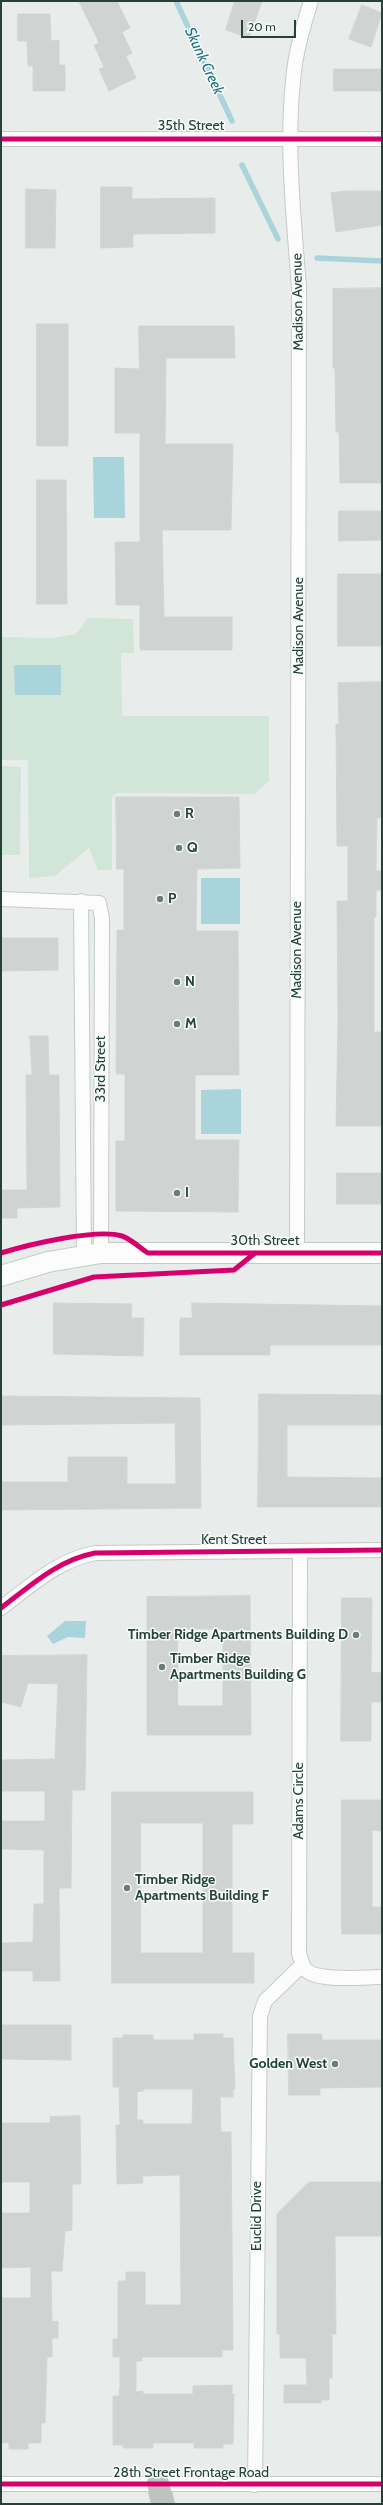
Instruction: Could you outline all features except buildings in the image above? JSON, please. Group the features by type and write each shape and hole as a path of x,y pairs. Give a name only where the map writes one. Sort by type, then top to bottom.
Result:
{"highway":[{"path":"153,2504 158,2483"},
{"path":"158,2483 163,2504"}],"main road":[{"name":"30th Street","path":"1,1276 48,1262 93,1254 382,1253"}],"street":[{"name":"Madison Avenue","path":"297,1253 299,288 291,138 293,81 301,33 311,1"},
{"name":"35th Street","path":"1,139 382,138"},
{"name":"33rd Street","path":"1,899 81,901 99,903 102,918 93,1254"},
{"name":"33rd Street","path":"81,901 93,1254"},
{"name":"Kent Street","path":"1,1608 57,1566 87,1554 382,1550"},
{"name":"Adams Circle","path":"300,1552 299,1954 302,1965"},
{"path":"302,1965 307,1972 318,1977 382,1977"},
{"name":"Euclid Drive","path":"255,2484 257,2453 257,2152 260,2016 265,2001 302,1965"},
{"name":"28th Street Frontage Road","path":"1,2484 382,2484"}],"green space":[{"path":"88,618 133,619 134,653 121,653 122,716 269,716 269,781 254,794 117,793 112,797 112,870 98,870 89,848 55,876 29,878 28,760 1,760 1,637 53,638 76,634"},
{"path":"1,766 21,767 20,855 1,855"}],"water":[{"path":"93,457 124,457 125,518 94,518"},
{"path":"14,665 61,665 61,695 15,695"},
{"path":"201,878 240,878 240,924 201,924"},
{"path":"241,1089 241,1134 201,1134 201,1090"},
{"path":"65,1621 86,1621 85,1638 68,1637 53,1644 47,1636"}],"waterway":[{"name":"Skunk Creek","path":"176,1 232,121"},
{"name":"Skunk Creek","path":"242,165 278,239"},
{"name":"Skunk Creek","path":"317,258 382,261"}],"cycle path":[{"path":"1,139 382,139"},
{"path":"1,1253 62,1238 96,1234 111,1234 125,1237 148,1253 382,1253"},
{"path":"1,1305 94,1277 234,1270 255,1253"},
{"path":"1,1608 45,1575 69,1561 95,1553 382,1550"},
{"path":"1,2484 382,2484"}],"place":[{"name":"R","path":"177,814"},
{"name":"Q","path":"179,848"},
{"name":"P","path":"160,899"},
{"name":"N","path":"177,982"},
{"name":"M","path":"177,1024"},
{"name":"I","path":"177,1193"},
{"name":"Timber Ridge Apartments Building D","path":"356,1635"},
{"name":"Timber Ridge Apartments Building G","path":"162,1667"},
{"name":"Timber Ridge Apartments Building F","path":"127,1888"},
{"name":"Golden West","path":"335,2064"}]}
